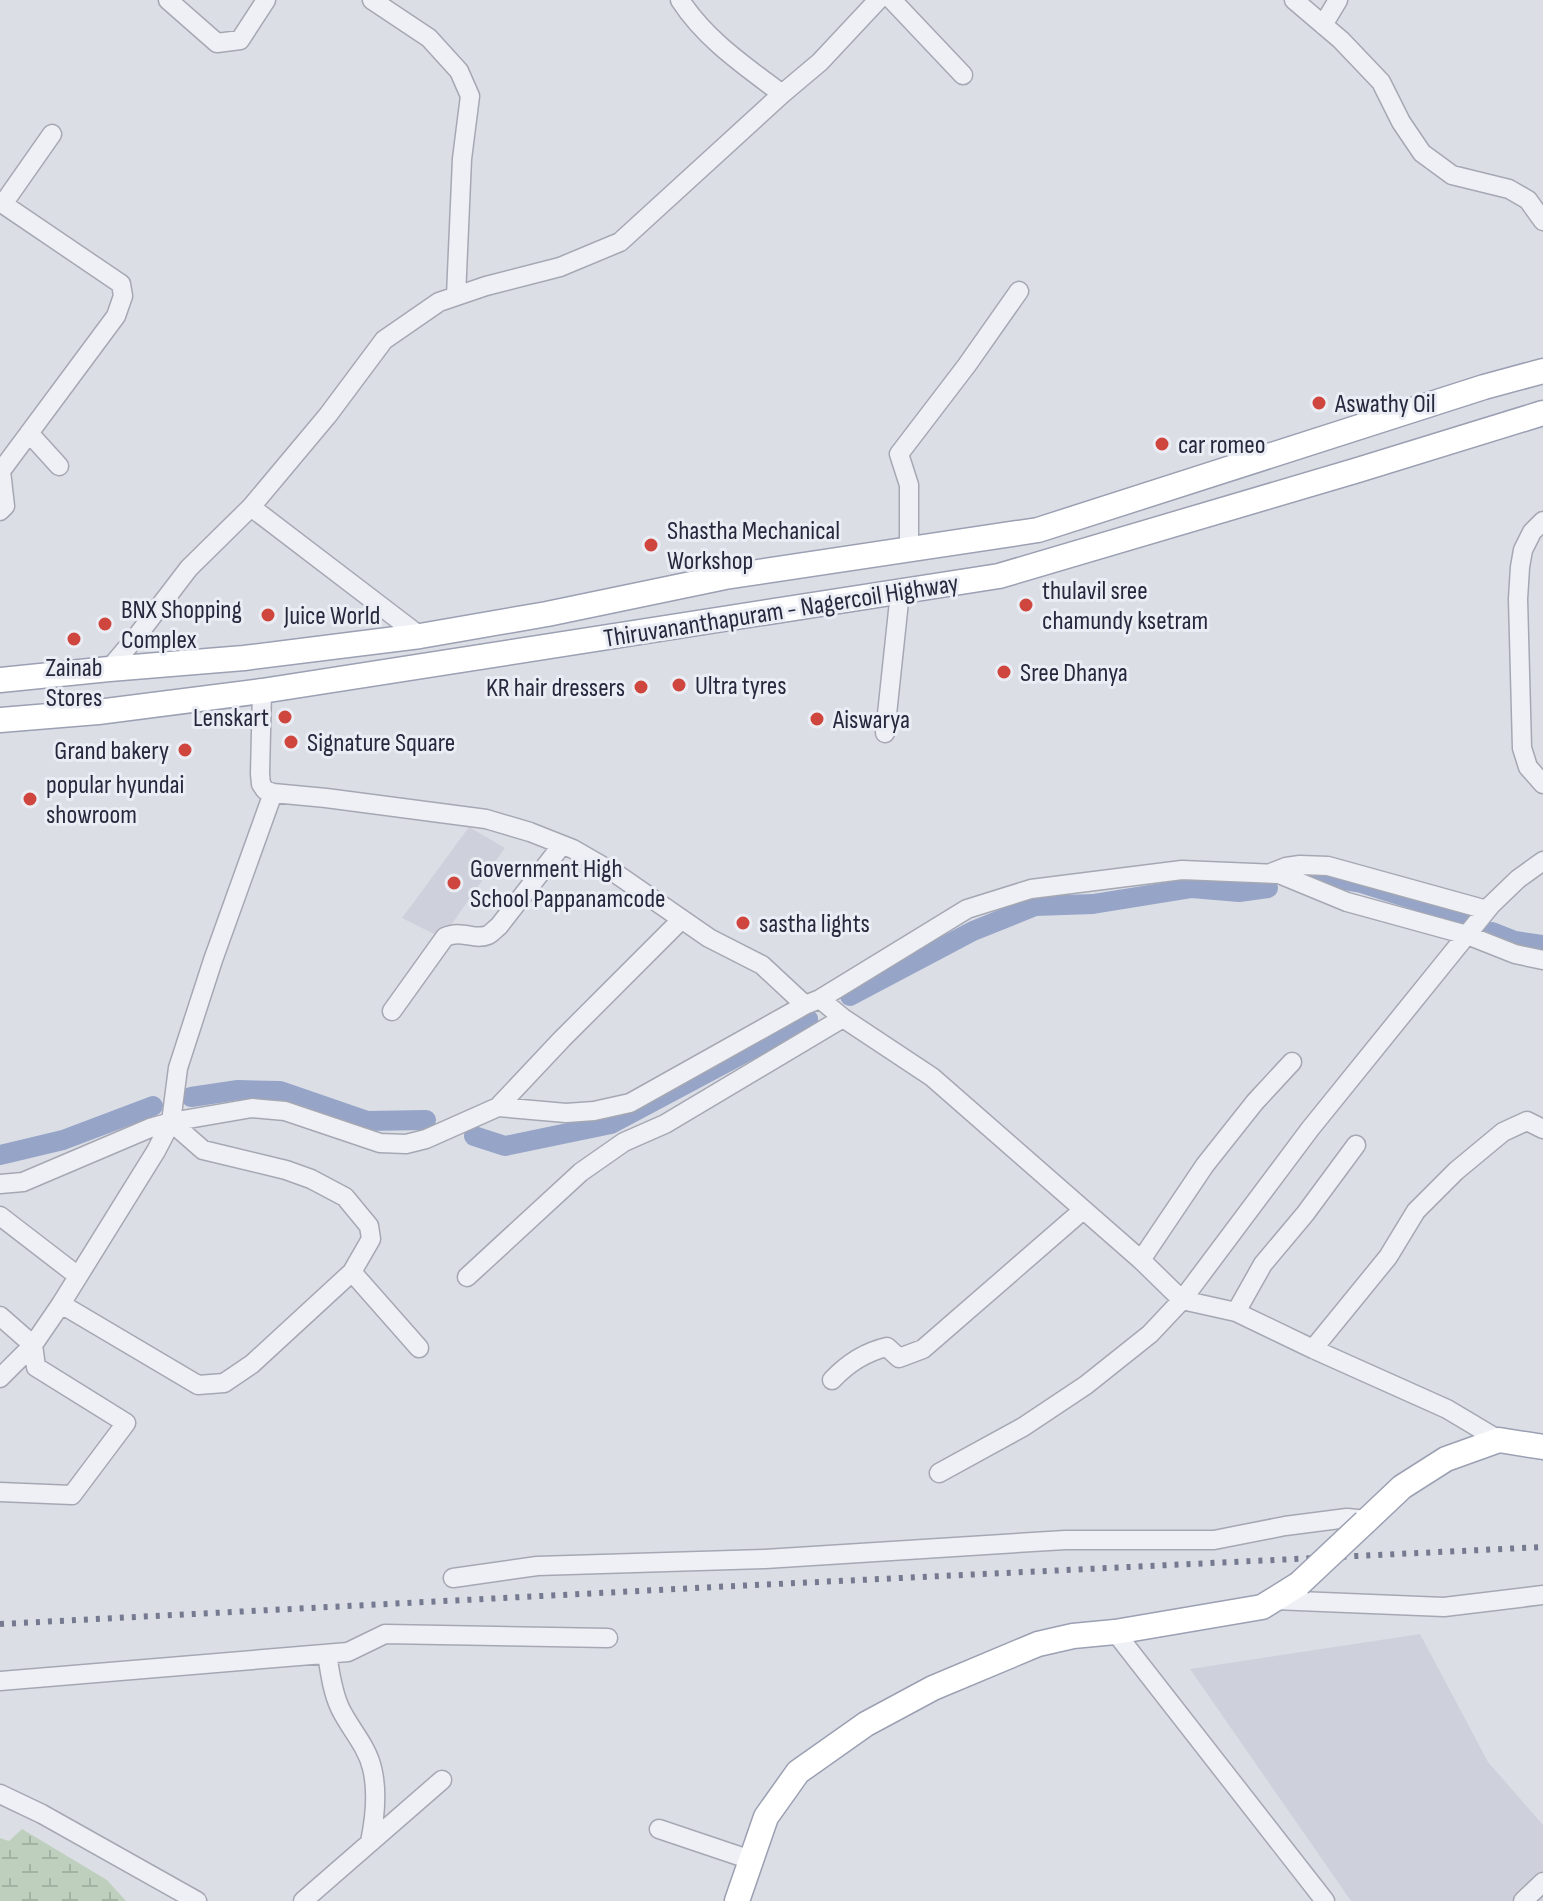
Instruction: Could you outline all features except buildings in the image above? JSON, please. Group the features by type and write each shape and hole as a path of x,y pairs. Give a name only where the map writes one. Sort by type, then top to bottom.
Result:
{"main road":[{"name":"Thiruvananthapuram - Nagercoil Highway","path":"0,680 244,658 420,636 547,614 725,577 1038,530 1484,387 1543,371"},
{"name":"Thiruvananthapuram - Nagercoil Highway","path":"0,720 98,712 262,691 999,576 1543,413"},
{"path":"737,1901 766,1817 798,1772 866,1724 933,1688 1038,1644 1262,1607 1299,1584 1402,1487 1446,1459 1499,1440 1543,1447"}],"street":[{"path":"168,0 217,43 240,40 266,0"},
{"path":"372,0 429,38 459,71 470,96 462,159 456,296"},
{"path":"680,0 716,43 782,94"},
{"path":"109,669 189,568 251,507 328,415 384,340 439,302 560,267 620,242 820,62 878,0"},
{"path":"892,0 963,75"},
{"path":"1294,0 1341,40 1381,82 1401,122 1422,153 1452,175 1509,189 1528,200 1543,221"},
{"path":"1323,25 1338,0"},
{"path":"0,511 5,506 1,471 116,316 123,296 121,284 3,204 52,134"},
{"path":"909,549 909,485 899,454 1019,291"},
{"path":"29,433 59,466"},
{"path":"251,507 420,636"},
{"path":"1543,521 1532,532 1523,550 1518,599 1522,748 1528,767 1543,784"},
{"path":"885,733 900,592"},
{"path":"262,691 260,774 265,790 486,819 562,845 618,875 709,938 762,965 813,1002 843,1018 932,1077 1141,1260 1182,1300 1236,1312 1447,1409 1499,1440"},
{"path":"0,1378 33,1345 61,1304 171,1122 178,1068 273,793"},
{"path":"392,1011 445,937 455,932 487,936 499,926 562,845"},
{"path":"939,1473 1023,1427 1086,1385 1150,1334 1182,1300 1310,1129 1487,910 1518,879 1543,861"},
{"path":"1271,873 1300,865 1328,866 1487,910"},
{"path":"498,1107 566,1113 630,1103 813,1002 967,909 1031,889 1182,870 1279,874 1347,902 1467,935 1515,954 1543,960"},
{"path":"0,1184 23,1182 150,1128 252,1108 285,1111 380,1143 406,1144 426,1139 498,1107 681,920"},
{"path":"467,1277 581,1172 624,1142 665,1124 843,1018"},
{"path":"1141,1260 1205,1165 1255,1102 1292,1062"},
{"path":"1313,1349 1388,1257 1416,1211 1456,1171 1503,1132 1515,1126 1527,1121 1543,1129"},
{"path":"61,1304 198,1385 224,1383 252,1364 352,1272 371,1239 369,1226 345,1197 286,1170 203,1150 171,1122"},
{"path":"1236,1312 1263,1264 1356,1145"},
{"path":"832,1380 846,1366 877,1349 887,1347 899,1358 923,1349 1083,1210"},
{"path":"0,1216 78,1276"},
{"path":"352,1272 419,1348"},
{"path":"0,1316 33,1345 36,1367 126,1423 72,1495 0,1492"},
{"path":"453,1578 537,1566 765,1559 1065,1540 1214,1540 1347,1518 1366,1521"},
{"path":"1274,1600 1444,1607 1543,1595"},
{"path":"1115,1632 1325,1901"},
{"path":"0,1681 348,1652 385,1634 608,1638"},
{"path":"327,1654 331,1682 340,1709 372,1765 375,1785 370,1842"},
{"path":"303,1901 442,1780"},
{"path":"0,1794 42,1814 197,1901"},
{"path":"659,1829 751,1860"},
{"path":"1523,1901 1543,1882"}],"shaded area":[{"name":"Government High School Pappanamcode","path":"469,827 505,848 442,938 402,918"},
{"path":"1420,1634 1488,1762 1543,1825 1543,1901 1351,1901 1190,1669"}],"green space":[{"path":"22,1829 107,1880 126,1901 0,1901 0,1838 9,1841"}],"waterway":[{"path":"1306,873 1361,883 1463,915"},
{"path":"850,996 973,931 1035,906 1093,904 1192,888 1239,892 1268,888"},
{"path":"1492,932 1515,941 1543,945"},
{"path":"474,1136 505,1146 611,1124 808,1019"},
{"path":"191,1097 238,1090 280,1091 367,1121 426,1120"},
{"path":"0,1155 63,1140 153,1106"}],"railway":[{"path":"0,1624 1543,1547"}],"place":[{"name":"Aswathy Oil","path":"1319,403"},
{"name":"car romeo","path":"1162,444"},
{"name":"Shastha Mechanical Workshop","path":"651,545"},
{"name":"thulavil sree chamundy ksetram","path":"1026,605"},
{"name":"Juice World","path":"268,615"},
{"name":"BNX Shopping Complex","path":"105,624"},
{"name":"Zainab Stores","path":"74,639"},
{"name":"Sree Dhanya","path":"1004,672"},
{"name":"Ultra tyres","path":"679,685"},
{"name":"KR hair dressers","path":"641,687"},
{"name":"Lenskart","path":"285,717"},
{"name":"Aiswarya","path":"817,719"},
{"name":"Signature Square","path":"291,742"},
{"name":"Grand bakery","path":"185,750"},
{"name":"popular hyundai showroom","path":"30,799"},
{"name":"Government High School Pappanamcode","path":"454,883"},
{"name":"sastha lights","path":"743,923"}]}
